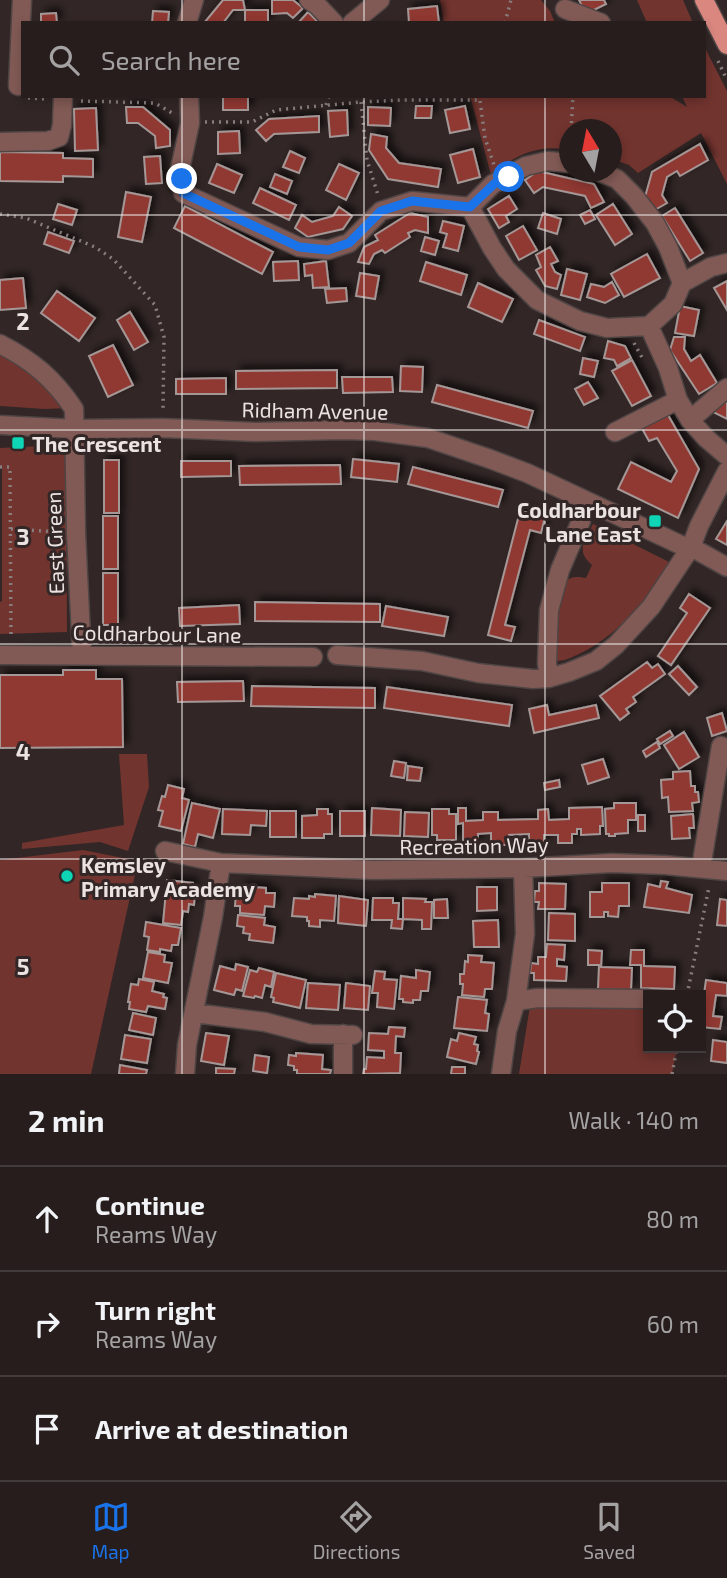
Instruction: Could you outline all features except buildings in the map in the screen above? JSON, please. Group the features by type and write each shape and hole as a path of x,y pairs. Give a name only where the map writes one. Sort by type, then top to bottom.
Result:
{"main road":[{"path":"704,0 727,45"}],"street":[{"path":"16,89 22,0"},
{"path":"188,21 194,0"},
{"path":"309,0 332,21"},
{"path":"354,21 380,0"},
{"path":"562,11 594,21"},
{"path":"0,142 48,141 59,136 64,98"},
{"path":"189,98 190,123 180,169 183,193 299,247 328,250 349,243 381,211 412,201 470,207 494,184 526,166 548,161 559,162"},
{"path":"620,182 655,223 668,247 682,284"},
{"path":"470,207 506,269 537,300 580,321 607,328 649,327 673,304 682,284 711,267 727,263"},
{"path":"649,327 668,368 678,400 706,438 727,456"},
{"path":"0,344 34,364 63,392 74,409 75,429"},
{"path":"690,419 727,388"},
{"path":"615,432 678,400"},
{"name":"Ridham Avenue","path":"0,425 255,432 344,430 428,439 490,458 527,473 683,546 691,547 727,568"},
{"name":"East Green","path":"75,429 76,533 82,655"},
{"path":"337,655 422,661 508,678 533,679 549,678 596,661 616,645 651,607 691,547 727,471"},
{"path":"549,678 549,610 560,570 577,555 581,521"},
{"name":"Coldharbour Lane","path":"0,655 313,657"},
{"path":"713,870 720,746"},
{"name":"Recreation Way","path":"165,851 222,863 373,870 612,863 665,864 713,870"},
{"path":"185,1074 187,1045 214,916 222,863"},
{"path":"501,1074 507,1031 516,1001 525,934 523,867"},
{"path":"516,1001 538,998 643,999"},
{"path":"194,1013 265,1022 310,1034 348,1035 343,1074"}],"path":[{"path":"506,21 511,0"},
{"path":"64,98 155,103 190,123 252,122 276,110 361,102 480,100 485,138 495,168 509,177"},
{"path":"154,98 155,103"},
{"path":"326,105 328,98"},
{"path":"572,119 573,98"},
{"path":"361,102 368,160 381,211"},
{"path":"0,214 26,218 95,247 113,259 155,304 164,337 163,428"},
{"path":"628,328 644,362"},
{"path":"0,467 10,467 11,628"},
{"path":"11,529 76,533"},
{"path":"688,990 713,870"},
{"path":"671,1074 676,1053"}],"shaded area":[{"path":"440,0 541,0 554,21 444,21"},
{"path":"637,0 683,0 692,21 646,21"},
{"path":"706,50 727,91 727,184 701,133 638,173 622,163 622,119 559,119 559,149 527,153 491,175 471,99 465,98 672,98 687,107 683,98 706,98"},
{"path":"0,353 28,368 68,408 0,406"},
{"path":"66,445 67,632 0,634 0,448"},
{"path":"593,524 669,562 642,603 618,628 591,648 556,661 554,629 562,584 574,577 586,578 592,565 584,555 583,545"},
{"path":"119,754 147,754 149,787 128,851 100,842 22,849 22,843 124,825"},
{"path":"83,850 138,861 91,1074 0,1074 0,860"},
{"path":"530,1006 643,1006 643,1053 676,1053 672,1074 519,1074"}],"place":[{"name":"The Crescent","path":"18,443"},
{"name":"Coldharbour Lane East","path":"655,521"},
{"name":"Kemsley Primary Academy","path":"67,876"}],"route":[{"path":"182,179 183,193 299,247 328,250 349,243 381,211 412,201 470,207 494,184 509,177"}]}
